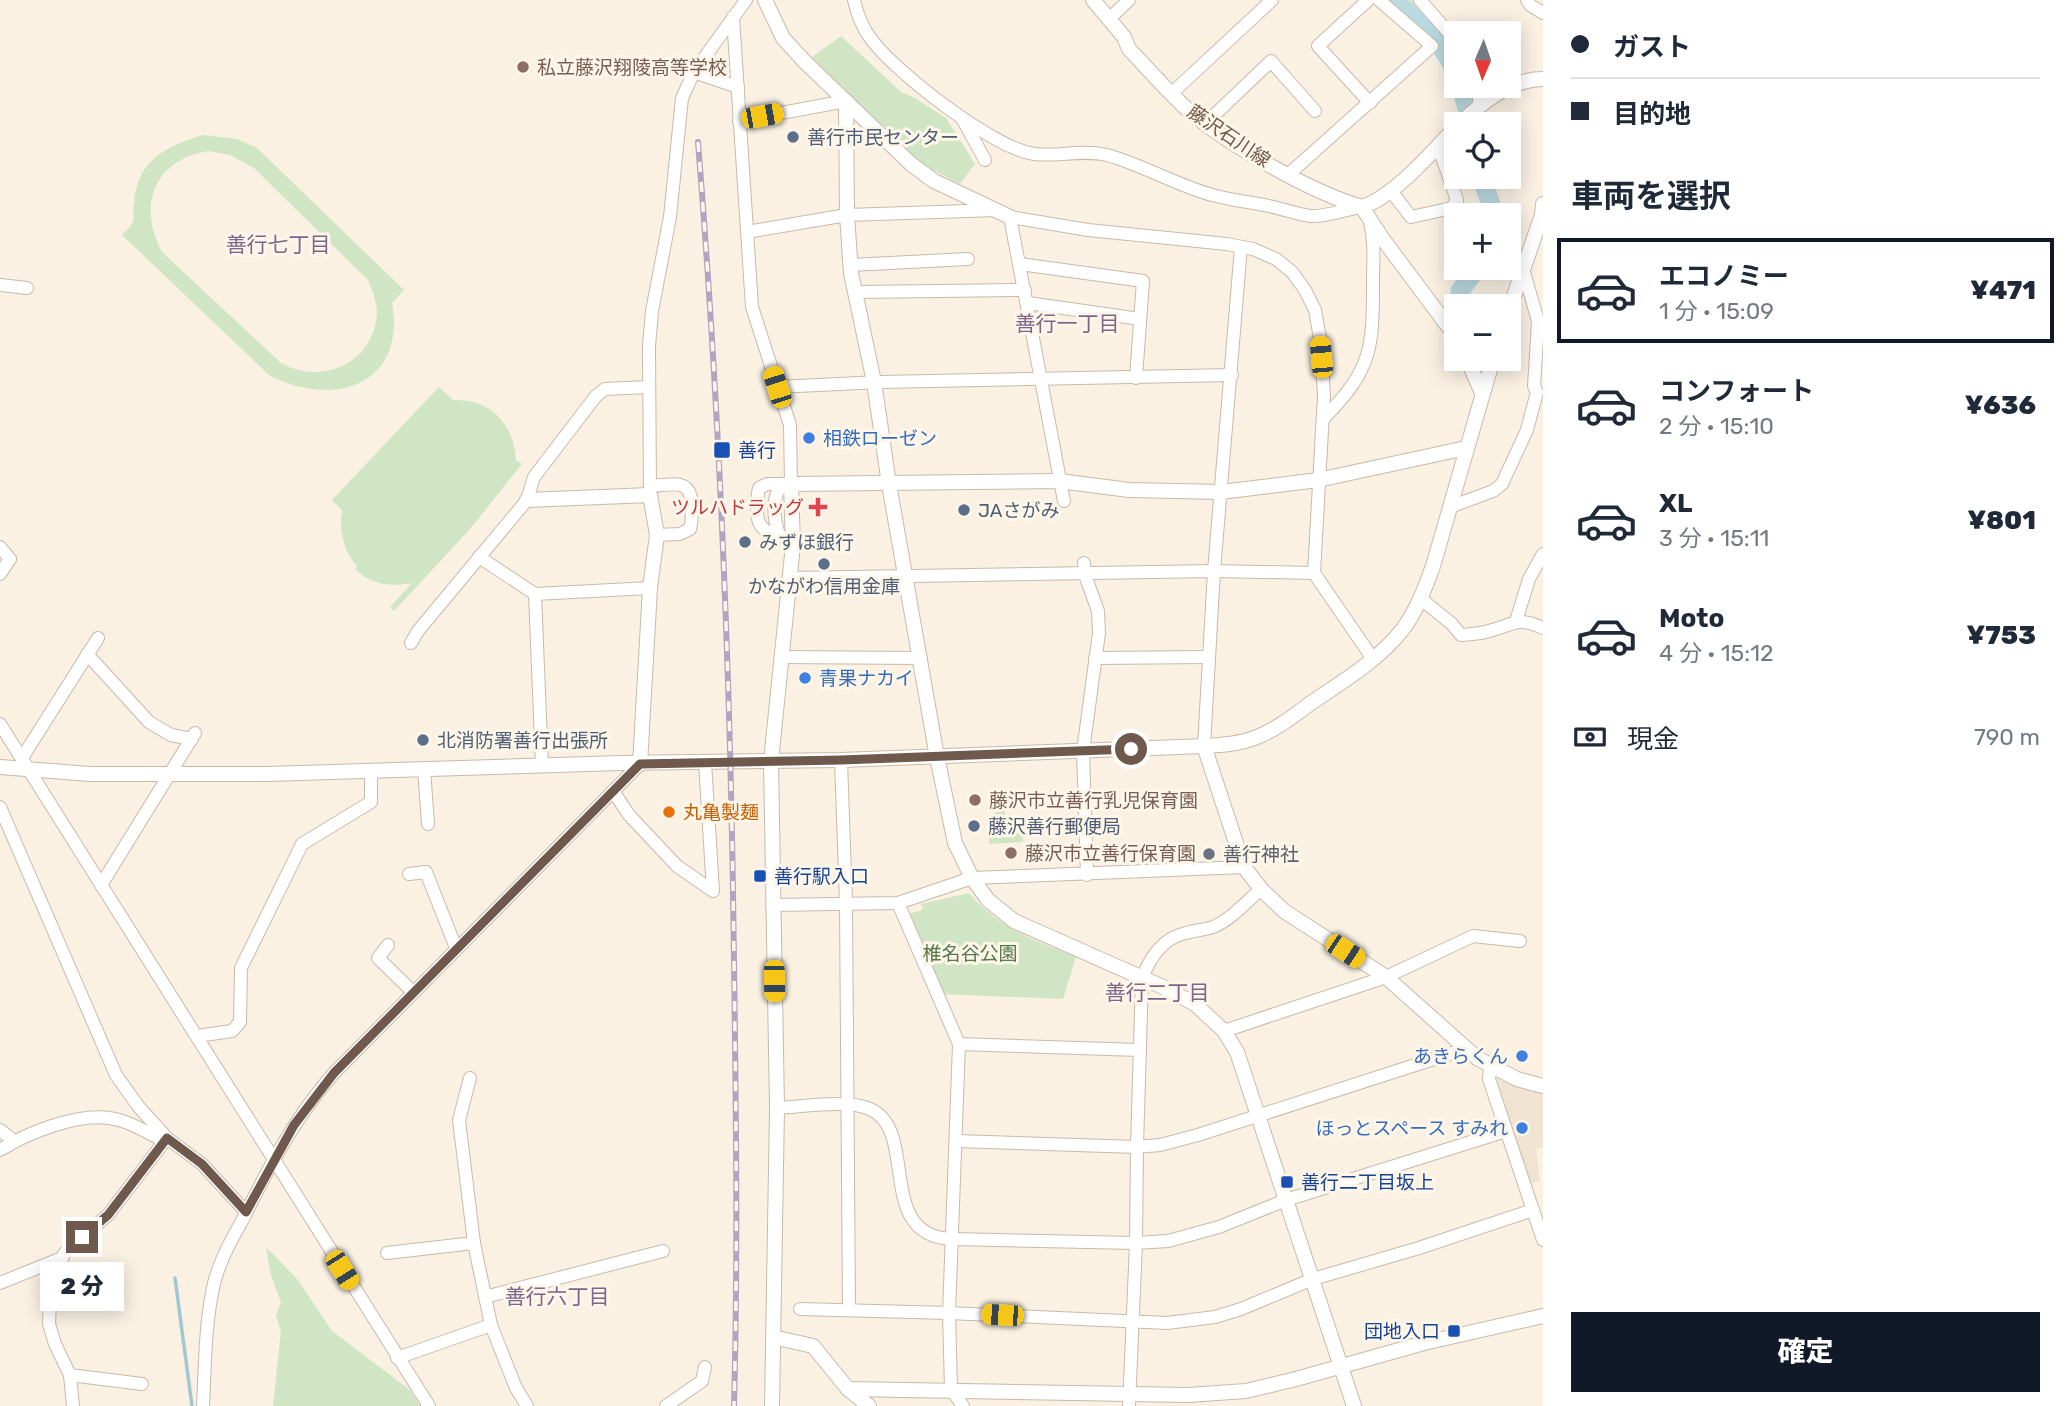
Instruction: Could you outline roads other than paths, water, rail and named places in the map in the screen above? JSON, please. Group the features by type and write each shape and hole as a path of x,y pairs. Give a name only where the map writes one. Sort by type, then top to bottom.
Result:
{"street":[{"path":"203,1406 213,1286 220,1265 246,1212 294,1125 318,1091 640,764 650,588 657,535 650,491 648,387 653,311 670,217 682,98 694,72 746,0"},
{"path":"765,0 783,38 911,164 934,181 1004,214 1020,264 1064,501"},
{"path":"854,0 861,23 872,41 920,85 961,117 990,137 1014,149 1034,153 1104,154 1211,194 1310,216 1329,215 1342,209 1364,209 1391,191 1444,139"},
{"name":"藤沢石川線","path":"1093,0 1124,37 1129,49 1171,94 1206,123 1228,139 1289,174 1336,199 1364,209"},
{"path":"1109,19 1129,0"},
{"path":"1171,94 1272,0"},
{"path":"1368,0 1318,46 1370,103"},
{"path":"1289,174 1432,46 1379,0"},
{"path":"1420,0 1444,27"},
{"path":"1527,0 1543,13"},
{"path":"733,17 752,307 790,425 786,537 789,578 771,761 777,1108 772,1406"},
{"path":"1206,123 1270,61 1315,111"},
{"path":"694,72 738,87"},
{"path":"1472,112 1499,92 1518,83 1543,79"},
{"path":"1479,98 1480,105"},
{"path":"739,121 846,101"},
{"path":"846,101 847,215 855,292 874,382 937,757 956,843 972,878 988,900 1014,921 1195,1004 1224,1031 1237,1052 1354,1406"},
{"path":"961,117 985,160"},
{"path":"1391,191 1411,217 1452,208 1457,200 1438,145"},
{"path":"1364,209 1382,238 1444,321"},
{"path":"1325,417 1346,395 1369,355 1373,312 1373,236 1364,209"},
{"path":"1514,294 1543,211"},
{"path":"747,232 847,215 1004,214 1088,230 1241,247 1276,259 1293,272 1305,290 1315,310 1320,338 1325,417 1318,480 1314,573 1373,659"},
{"path":"1241,247 1214,571 1204,746 1244,867 1261,889 1284,911 1386,977 1465,1049 1490,1066 1517,1079 1543,1086"},
{"path":"851,265 968,259"},
{"path":"1020,264 1143,281 1136,378"},
{"path":"1450,507 1493,491 1502,484 1527,430 1537,392 1534,386 1538,321 1523,269"},
{"path":"0,285 27,288"},
{"path":"855,292 1026,297 1140,319"},
{"path":"1472,371 1482,393"},
{"path":"0,766 25,764 90,774 171,774 841,760 1204,746 1254,738 1277,728 1373,659 1403,629 1421,599 1433,566 1489,371"},
{"path":"777,387 874,382 1232,375"},
{"path":"411,643 418,631 527,500 534,477 596,396 605,389 648,387"},
{"path":"786,537 760,527 757,519 759,488 767,484 1059,481 1129,490 1221,492 1318,480 1466,448"},
{"path":"527,500 650,491 679,484 689,490 691,496 691,529 680,534 657,535"},
{"path":"0,547 10,559 0,574"},
{"path":"1516,621 1530,579 1543,554"},
{"path":"479,557 535,594 650,588"},
{"path":"789,578 1084,569 1314,573"},
{"path":"1084,569 1098,611 1096,658 1083,751 1087,875"},
{"path":"535,594 541,766"},
{"path":"1421,599 1452,624 1461,635 1492,631 1516,621 1531,622 1543,628"},
{"path":"25,764 98,638"},
{"path":"88,654 149,722 171,735 194,736 101,885"},
{"path":"781,657 921,658"},
{"path":"1096,658 1209,657"},
{"path":"0,724 429,1406"},
{"path":"841,760 849,1105 849,1310"},
{"path":"613,791 629,815 677,866 713,891 705,762"},
{"path":"424,769 428,824"},
{"path":"197,1036 232,1031 240,1022 241,968 302,844 371,802 371,770"},
{"path":"0,807 110,1063 138,1106 166,1139"},
{"path":"772,905 898,903 972,878 1244,867"},
{"path":"409,874 426,872 456,948"},
{"path":"1129,1400 1136,1243 1142,978 1157,950 1164,943 1174,937 1212,928 1227,920 1261,889"},
{"path":"898,903 959,1044 949,1313 951,1389 963,1406"},
{"path":"1224,1031 1386,977 1473,936 1520,941"},
{"path":"388,945 378,958 413,992"},
{"path":"959,1044 1140,1050"},
{"path":"956,1141 1137,1147 1160,1145 1465,1049"},
{"path":"1490,1066 1489,1079 1542,1237"},
{"path":"470,1078 459,1120 474,1243 491,1325 516,1388 527,1406"},
{"path":"777,1108 849,1105 869,1108 893,1134 907,1210 917,1223 934,1237 952,1239 1136,1243 1168,1241 1193,1235 1286,1199 1506,1131"},
{"path":"0,1150 14,1141 79,1119 98,1117 122,1121 166,1139 202,1164 246,1212"},
{"path":"0,1130 14,1141"},
{"path":"73,1406 70,1375 49,1324 50,1303 58,1268 70,1247 108,1215 166,1139"},
{"path":"800,1310 949,1313 1167,1323 1215,1317 1313,1279 1419,1248 1533,1210"},
{"path":"387,1253 474,1243"},
{"path":"485,1297 663,1251"},
{"path":"0,1283 62,1258"},
{"path":"848,1389 951,1389 1129,1400 1246,1391 1424,1343 1543,1316"},
{"path":"397,1358 491,1325"},
{"path":"773,1337 814,1346 848,1389 869,1406"},
{"path":"666,1406 702,1381 705,1367"},
{"path":"70,1375 142,1384"}],"waterway":[{"path":"1392,0 1421,24 1444,51"},
{"path":"1464,98 1468,112"},
{"path":"1485,189 1491,203"},
{"path":"1460,294 1468,280"},
{"path":"175,1278 192,1406"}],"railway":[{"path":"698,142 718,449 730,756 736,1128 734,1406"}],"place":[{"name":"私立藤沢翔陵高等学校","path":"523,67"},
{"name":"善行市民センター","path":"793,137"},
{"name":"相鉄ローゼン","path":"809,438"},
{"name":"善行","path":"722,450"},
{"name":"ツルハドラッグ","path":"818,507"},
{"name":"JAさがみ","path":"964,510"},
{"name":"みずほ銀行","path":"745,542"},
{"name":"かながわ信用金庫","path":"824,564"},
{"name":"青果ナカイ","path":"805,678"},
{"name":"北消防署善行出張所","path":"423,740"},
{"name":"藤沢市立善行乳児保育園","path":"975,800"},
{"name":"丸亀製麺","path":"669,812"},
{"name":"藤沢善行郵便局","path":"974,826"},
{"name":"藤沢市立善行保育園","path":"1011,853"},
{"name":"善行神社","path":"1209,854"},
{"name":"善行駅入口","path":"760,876"},
{"name":"あきらくん","path":"1522,1056"},
{"name":"ほっとスペース すみれ","path":"1522,1128"},
{"name":"善行二丁目坂上","path":"1287,1182"},
{"name":"団地入口","path":"1454,1331"}],"district":[{"name":"善行七丁目","path":"278,244"},
{"name":"善行一丁目","path":"1067,323"},
{"name":"善行二丁目","path":"1157,992"},
{"name":"善行六丁目","path":"557,1296"}],"park label":[{"name":"椎名谷公園","path":"970,953"}]}
